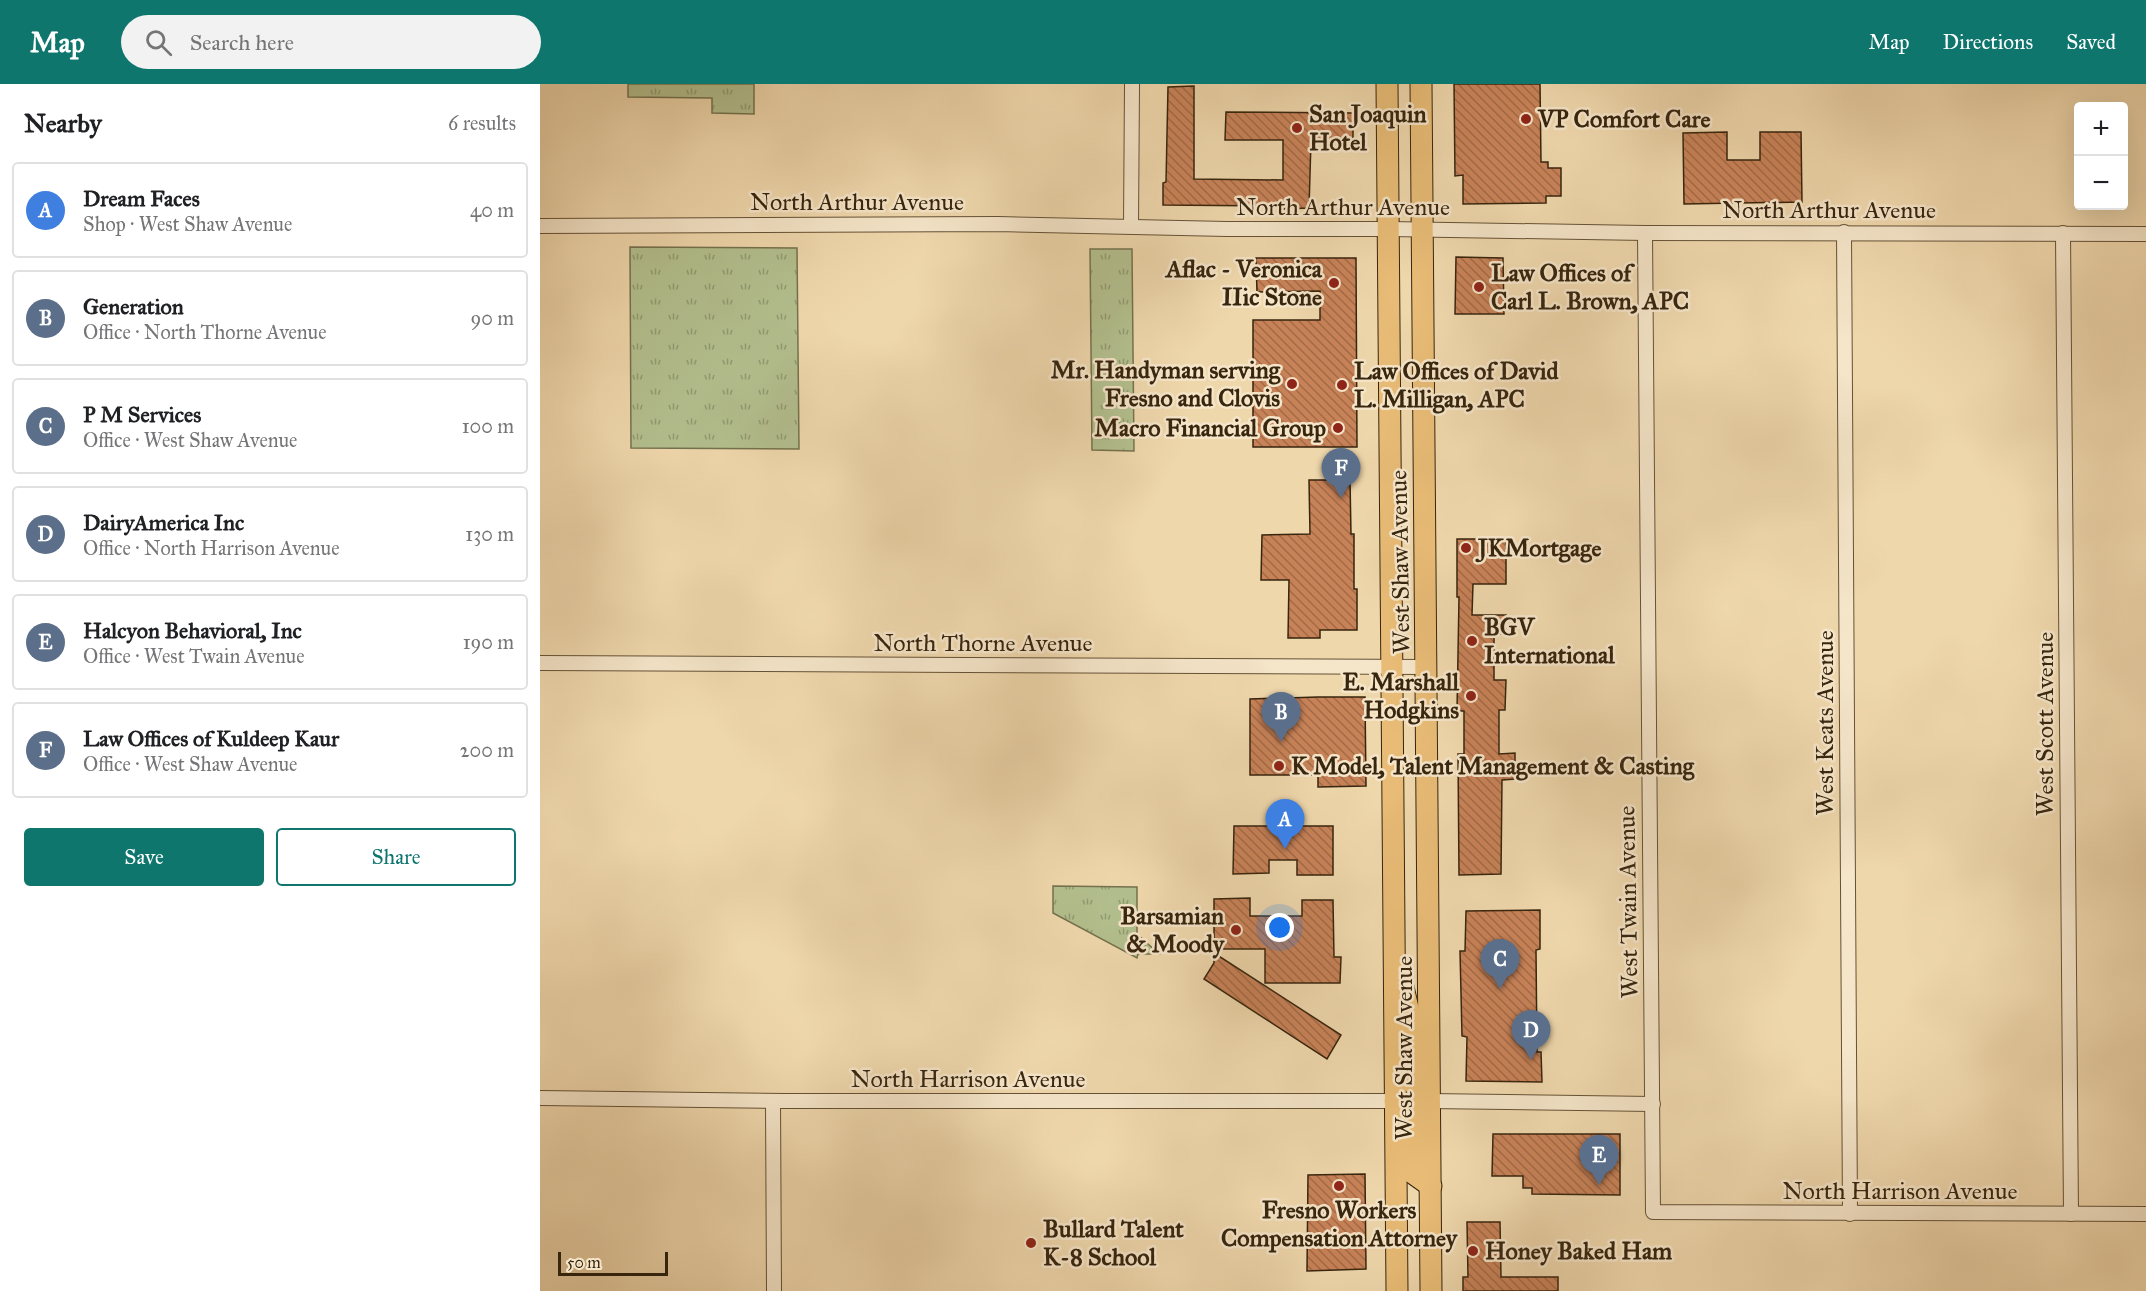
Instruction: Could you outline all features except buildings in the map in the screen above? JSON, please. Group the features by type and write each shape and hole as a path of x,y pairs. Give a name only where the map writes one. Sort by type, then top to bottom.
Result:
{"main road":[{"name":"West Shaw Avenue","path":"1387,84 1397,1291"},
{"name":"West Shaw Avenue","path":"1421,84 1431,1291"},
{"path":"1394,957 1411,1021 1413,1083 1429,1101"},
{"path":"1395,1101 1410,1108 1413,1115 1414,1174 1431,1186"}],"street":[{"path":"1131,226 1132,84"},
{"name":"North Arthur Avenue","path":"540,226 1131,226 1645,233 2146,234"},
{"name":"West Keats Avenue","path":"1844,232 1850,1214"},
{"name":"West Twain Avenue","path":"1645,233 1653,1212"},
{"name":"West Scott Avenue","path":"2063,233 2071,1214"},
{"name":"North Thorne Avenue","path":"540,663 1426,667"},
{"name":"North Harrison Avenue","path":"540,1098 773,1101 1395,1101"},
{"path":"773,1101 774,1291"},
{"path":"1429,1101 1653,1104"},
{"name":"North Harrison Avenue","path":"1653,1212 2146,1214"}],"green space":[{"path":"628,84 754,84 754,114 712,113 712,98 628,97"},
{"path":"630,247 797,248 799,449 631,448"},
{"path":"1090,249 1132,249 1134,451 1092,450"},
{"path":"1053,886 1137,887 1137,934 1159,954 1138,954 1137,958 1053,913"}],"place":[{"name":"VP Comfort Care","path":"1526,119"},
{"name":"San Joaquin Hotel","path":"1297,128"},
{"name":"Aflac - Veronica IIic Stone","path":"1334,283"},
{"name":"Law Offices of Carl L. Brown, APC","path":"1479,287"},
{"name":"Mr. Handyman serving Fresno and Clovis","path":"1292,384"},
{"name":"Law Offices of David L. Milligan, APC","path":"1342,385"},
{"name":"Macro Financial Group","path":"1338,428"},
{"name":"Law Offices of Kuldeep Kaur","path":"1341,498"},
{"name":"JKMortgage","path":"1466,548"},
{"name":"BGV International","path":"1472,641"},
{"name":"E. Marshall Hodgkins","path":"1471,696"},
{"name":"Generation","path":"1281,742"},
{"name":"K Model, Talent Management & Casting","path":"1279,766"},
{"name":"Dream Faces","path":"1285,849"},
{"name":"Barsamian & Moody","path":"1236,930"},
{"name":"P M Services","path":"1500,989"},
{"name":"DairyAmerica Inc","path":"1531,1060"},
{"name":"Halcyon Behavioral, Inc","path":"1599,1185"},
{"name":"Fresno Workers Compensation Attorney","path":"1339,1186"},
{"name":"Bullard Talent K-8 School","path":"1031,1243"},
{"name":"Honey Baked Ham","path":"1473,1251"}]}
